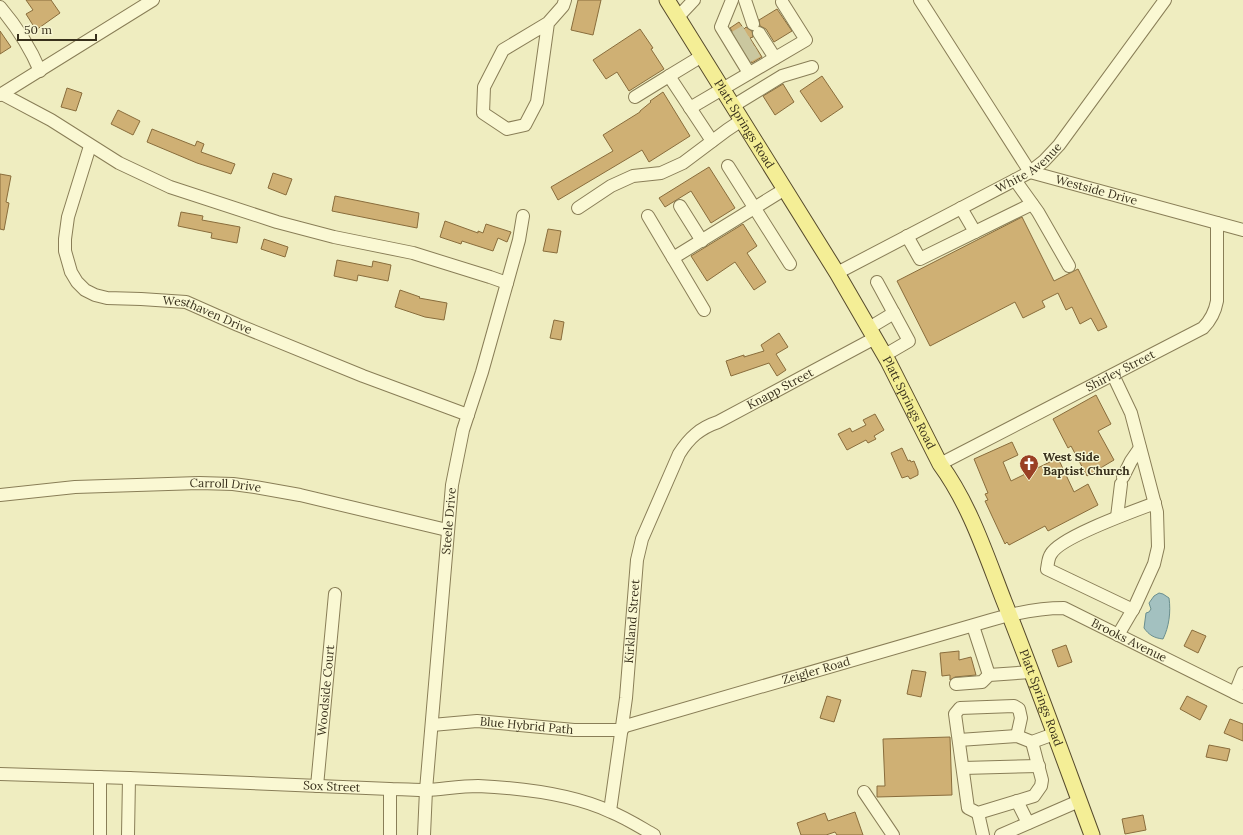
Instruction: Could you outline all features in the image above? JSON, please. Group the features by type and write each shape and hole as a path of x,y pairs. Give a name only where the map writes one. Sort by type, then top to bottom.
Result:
{"main road":[{"name":"Platt Springs Road","path":"666,0 837,273 885,356 940,464 951,479 966,508 1031,672 1092,835"}],"street":[{"path":"1,95 153,0"},
{"path":"548,23 537,102 526,126 507,129 483,113 484,87 503,50 548,23 563,6 565,0"},
{"path":"677,18 694,0"},
{"path":"732,0 721,27 748,44 775,58"},
{"path":"745,0 749,73"},
{"path":"920,0 1030,172"},
{"name":"White Avenue","path":"837,273 1030,172 1044,162 1059,145 1165,0"},
{"path":"690,108 806,40 782,2"},
{"path":"0,7 23,37 40,71"},
{"path":"635,97 702,56"},
{"path":"733,106 782,76 812,66"},
{"path":"670,76 712,141"},
{"path":"1,95 51,120 119,163 177,189 290,226 334,237 413,252 507,283"},
{"path":"578,208 611,186 633,176 661,173 683,163 742,120"},
{"name":"Westhaven Drive","path":"90,146 68,217 64,239 65,251 71,272 77,282 85,290 95,295 107,298 141,298 186,302 363,376 468,415"},
{"path":"728,166 790,264"},
{"name":"Westside Drive","path":"1030,172 1243,230"},
{"path":"1015,180 1032,204 1069,266"},
{"path":"674,258 785,189"},
{"path":"907,236 920,259 1032,204"},
{"path":"680,206 702,240"},
{"path":"961,208 975,232"},
{"name":"Steele Drive","path":"424,835 426,790 452,485 468,415 482,372 507,283 523,216"},
{"path":"648,216 704,310"},
{"name":"Shirley Street","path":"940,464 1203,328 1210,321 1215,311 1217,302 1217,223"},
{"path":"877,282 909,341 885,356"},
{"name":"Knapp Street","path":"687,442 697,432 707,426 718,422 872,333 894,313"},
{"path":"1113,375 1131,413 1155,504 1157,512 1158,547 1154,564 1133,610 1118,635"},
{"name":"Kirkland Street","path":"610,811 626,698 639,550 642,539 669,475 679,454 687,442"},
{"path":"1117,517 1122,481 1140,448"},
{"name":"Carroll Drive","path":"0,495 75,487 199,483 233,484 300,496 447,530"},
{"path":"1133,610 1047,569 1051,554 1063,542 1117,517 1155,504"},
{"name":"Woodside Court","path":"317,786 335,594"},
{"name":"Brooks Avenue","path":"1009,615 1043,608 1064,608 1239,695"},
{"name":"Zeigler Road","path":"622,729 1009,615"},
{"path":"973,626 989,675"},
{"path":"956,684 982,682 989,675 1031,672"},
{"path":"1239,695 1243,673"},
{"path":"1017,736 1021,718 1019,709 1014,706 960,708 955,714 968,808 978,812 1034,796 1041,786 1042,780 1032,742"},
{"name":"Blue Hybrid Path","path":"432,725 477,721 574,730 622,729"},
{"path":"959,740 1017,736 1032,742 1054,734"},
{"path":"963,768 1039,766"},
{"name":"Sox Street","path":"0,774 426,790 477,786 532,791 566,798 610,811 654,835"},
{"path":"100,777 100,835"},
{"path":"128,835 129,778"},
{"path":"390,789 390,835"},
{"path":"864,792 893,835"},
{"path":"1001,835 1079,800"},
{"path":"1017,801 1028,823"},
{"path":"978,812 983,835"}],"water":[{"path":"1159,593 1169,598 1170,603 1170,614 1163,639 1152,636 1144,628 1146,613 1151,609 1149,603 1154,596"}],"building":[{"path":"26,0 51,0 60,13 36,30 26,14 33,10"},
{"path":"578,0 601,0 593,35 571,30"},
{"path":"777,9 792,31 774,42 766,29 760,26 759,20"},
{"path":"739,22 744,29 746,27 752,31 753,37 750,38 762,57 752,63 730,28"},
{"path":"640,29 653,48 651,49 664,69 629,91 617,72 606,79 593,60"},
{"path":"0,31 11,47 0,54"},
{"path":"822,76 843,107 821,122 800,91"},
{"path":"783,84 794,102 775,115 763,96"},
{"path":"67,88 82,93 76,111 61,107"},
{"path":"663,92 690,136 649,162 642,150 558,200 551,187 613,151 603,135 640,112 651,102 650,101"},
{"path":"118,110 140,121 133,135 111,124"},
{"path":"152,129 195,146 197,141 204,144 201,152 235,164 231,174 197,163 147,142"},
{"path":"709,167 735,208 711,223 691,191 665,207 659,198"},
{"path":"273,173 292,179 286,195 268,188"},
{"path":"0,174 11,176 6,202 9,203 4,230 0,229"},
{"path":"335,196 419,213 417,228 332,211"},
{"path":"181,212 203,216 202,220 240,227 237,243 211,238 212,233 178,226"},
{"path":"1022,217 1054,281 1078,269 1107,327 1098,331 1091,318 1080,324 1072,307 1066,310 1058,293 1042,301 1045,307 1023,318 1015,302 930,346 897,281"},
{"path":"445,221 478,233 478,231 483,233 486,224 511,232 507,242 498,238 493,251 462,241 461,244 440,237"},
{"path":"743,224 757,246 747,253 766,282 754,290 735,262 707,281 691,256"},
{"path":"548,229 561,231 557,253 543,251"},
{"path":"264,239 288,247 285,257 261,249"},
{"path":"337,260 372,267 373,261 391,265 388,281 358,275 357,281 334,276"},
{"path":"400,290 420,297 419,298 447,303 444,320 425,317 395,307"},
{"path":"554,320 564,322 561,340 550,338"},
{"path":"779,333 788,347 776,354 786,370 777,376 769,363 731,376 726,361 744,355 744,357 764,351 761,345"},
{"path":"1096,395 1111,424 1098,431 1114,460 1087,476 1071,446 1068,448 1053,419"},
{"path":"875,414 884,430 874,436 876,439 868,443 866,440 847,450 838,434 850,428 852,432 866,425 863,420"},
{"path":"1012,442 1018,455 1003,462 1011,481 1058,458 1074,492 1088,484 1098,505 1048,531 1045,526 1009,545 1007,542 1005,544 985,501 988,500 985,494 988,493 974,459"},
{"path":"902,448 908,461 914,461 918,471 918,475 910,479 908,476 902,478 891,453"},
{"path":"1192,630 1206,636 1198,653 1184,646"},
{"path":"1066,645 1072,662 1058,667 1052,650"},
{"path":"959,651 959,660 971,657 976,675 955,677 950,680 950,675 942,676 940,653"},
{"path":"912,670 926,672 921,697 907,694"},
{"path":"827,696 841,700 834,722 820,718"},
{"path":"1187,696 1207,706 1200,720 1180,709"},
{"path":"1230,719 1243,724 1243,741 1224,733"},
{"path":"950,737 952,795 877,797 877,786 885,786 883,739"},
{"path":"1209,745 1230,749 1227,761 1206,757"},
{"path":"855,812 863,835 837,835 835,832 826,835 801,835 797,823 825,813 828,821"},
{"path":"1143,815 1146,830 1125,834 1122,819"}],"tunnel":[{"path":"735,37 754,26"},
{"path":"741,47 752,41"},
{"path":"747,57 758,51"}],"place":[{"name":"West Side Baptist Church","path":"1029,481"}]}
